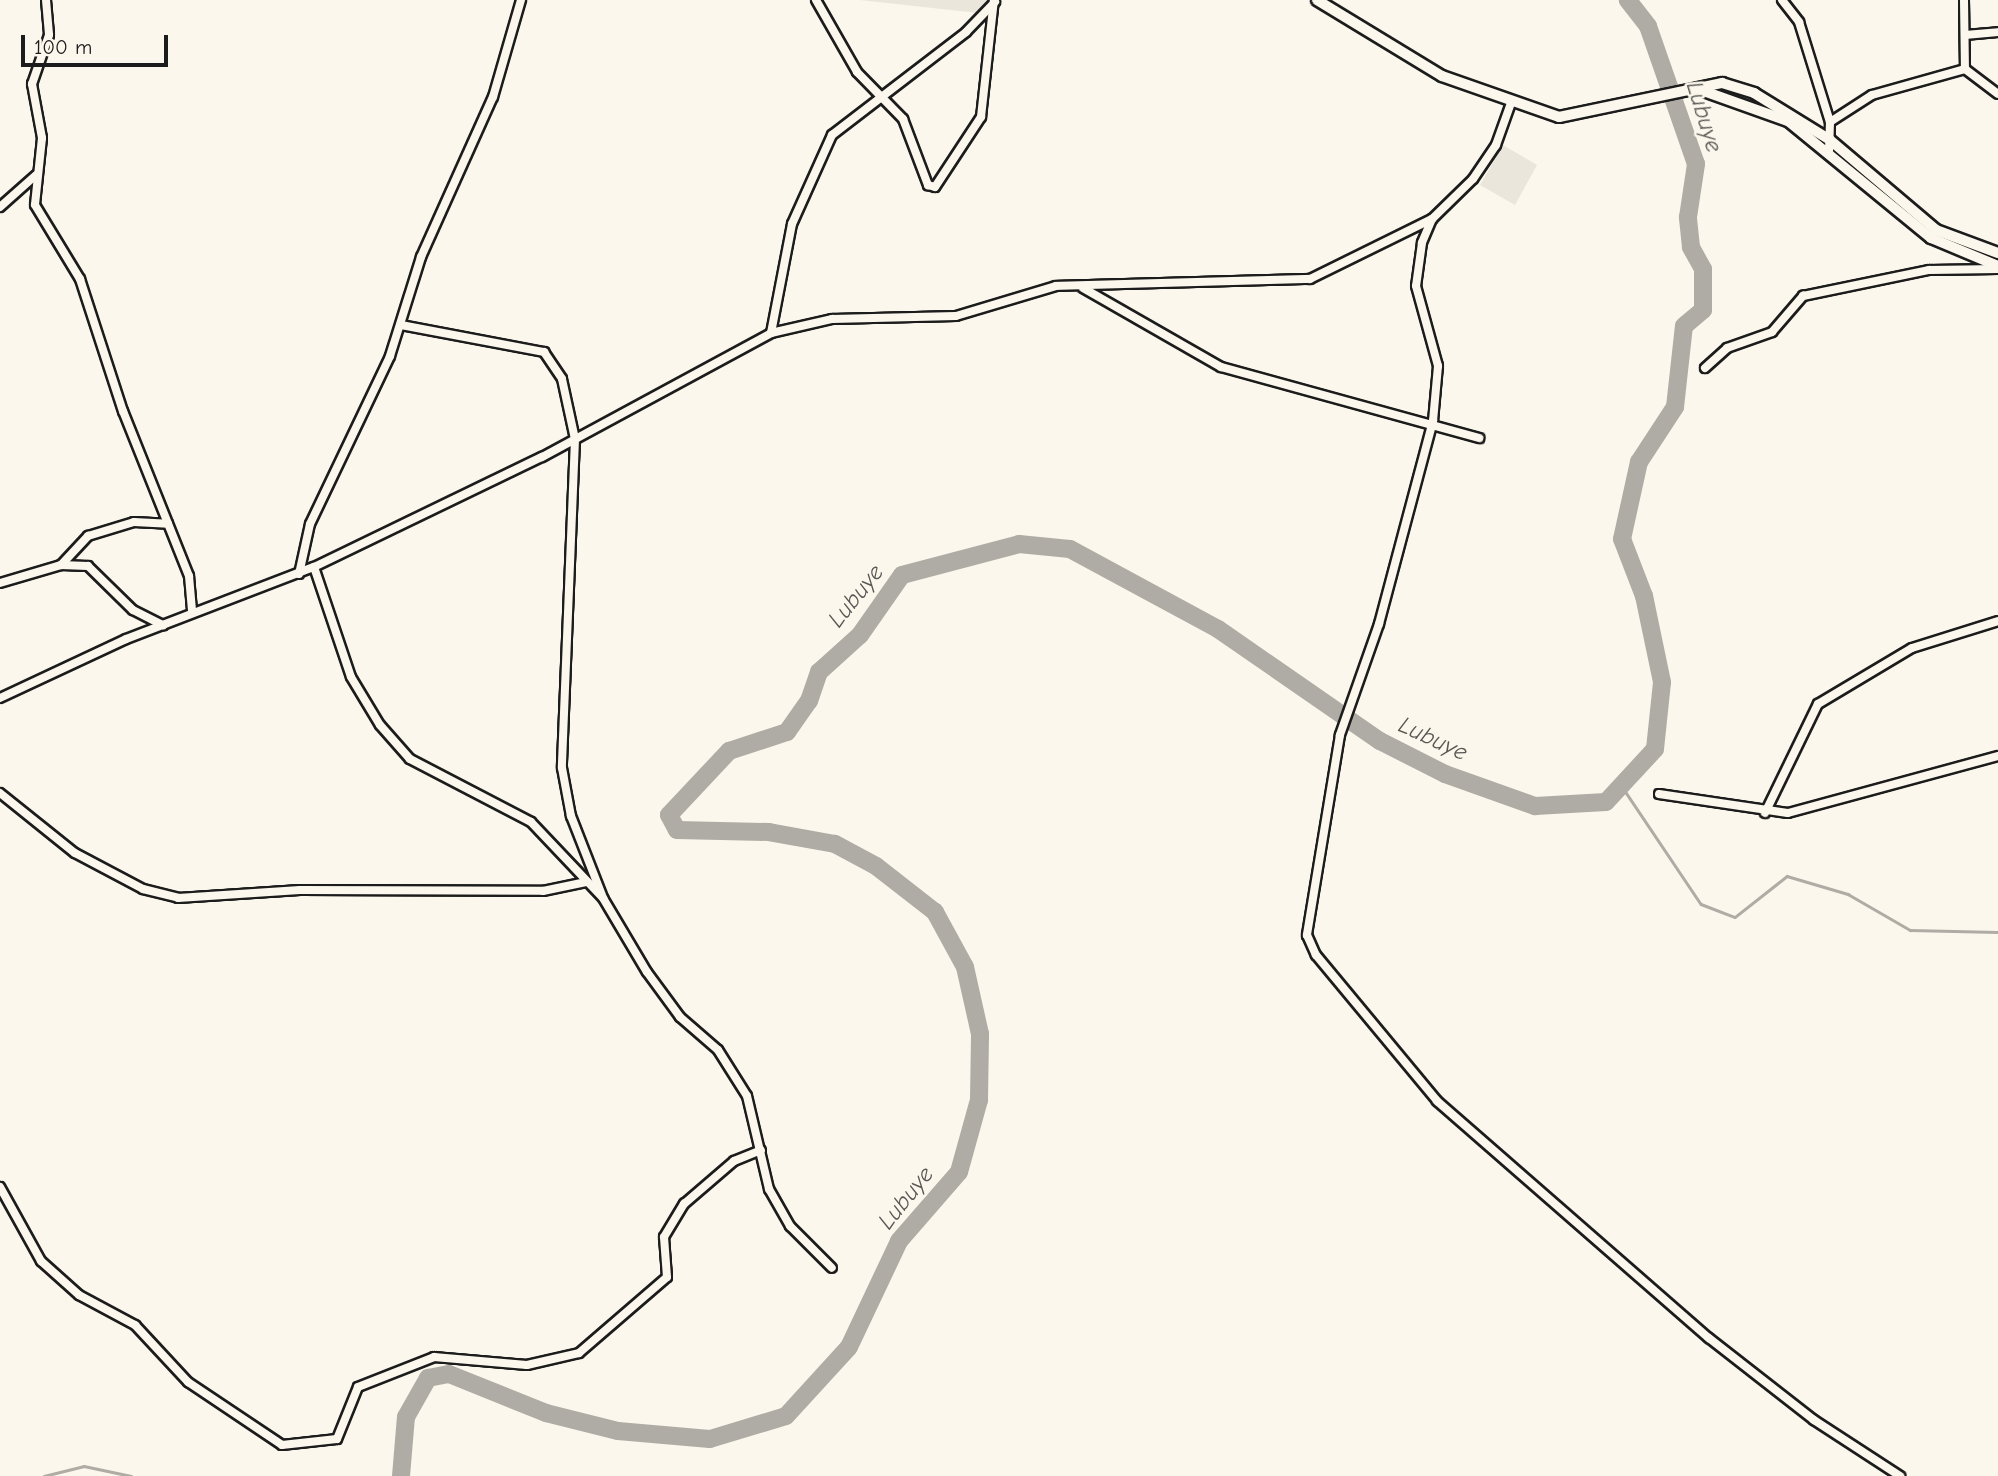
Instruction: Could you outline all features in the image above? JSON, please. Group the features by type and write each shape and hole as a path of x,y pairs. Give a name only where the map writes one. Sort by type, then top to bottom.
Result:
{"street":[{"path":"46,0 49,35 32,84 42,138 36,175 40,217 80,279 189,576 192,613"},
{"path":"299,574 310,524 401,325 424,249 493,97 521,0"},
{"path":"816,0 857,72 884,93 935,187 981,117 995,1"},
{"path":"1317,0 1442,76 1511,103 1580,117 1689,88 1788,121 1830,146 1936,230 1998,253"},
{"path":"1782,0 1799,22 1830,122 1830,146 1931,238 1998,267"},
{"path":"1964,0 1965,69"},
{"path":"771,333 792,224 810,174 832,135 966,32 995,1"},
{"path":"1965,35 1998,32"},
{"path":"1830,122 1872,95 1965,69"},
{"path":"1965,69 1998,94"},
{"path":"0,698 163,625 314,567 575,439 771,333 832,319 956,316 1031,290 1310,279 1432,219 1474,179 1511,103"},
{"path":"0,207 36,175"},
{"path":"1432,219 1416,286 1438,366 1433,421 1380,624 1340,734 1307,934 1316,955 1437,1101 1709,1338 1814,1420 1900,1476"},
{"path":"1705,368 1727,348 1772,332 1803,296 1929,270 1998,267"},
{"path":"1082,288 1221,367 1433,421 1479,438"},
{"path":"401,325 544,352 562,379 575,439 562,768 571,816 603,898 646,972 680,1017 718,1051 747,1096 769,1189 790,1226 832,1268"},
{"path":"61,565 88,536 135,522 168,524"},
{"path":"0,583 61,565 88,566 133,610 163,625"},
{"path":"314,567 351,677 387,734 410,759 531,822 603,898"},
{"path":"1765,813 1818,704 1912,648 1998,621"},
{"path":"1659,794 1765,813 1803,810 1888,781 1998,756"},
{"path":"0,793 75,853 143,889 178,898 300,890 543,891 586,882"},
{"path":"0,1187 41,1261 79,1295 135,1325 188,1382 282,1445 337,1439 358,1387 434,1357 527,1365 579,1353 667,1277 664,1237 684,1204 734,1161 761,1150"}],"shaded area":[{"path":"860,0 989,0 987,14"},
{"path":"1503,145 1537,165 1515,205 1480,185"}],"waterway":[{"name":"Lubuye","path":"401,1476 406,1417 428,1378 449,1374 546,1413 618,1431 710,1439 786,1416 849,1347 899,1241 959,1172 979,1100 980,1034 965,967 935,912 876,866 835,844 769,832 677,830 669,815 729,751 787,732 809,701 819,672 860,635 902,575 1019,544 1070,549 1218,629 1380,741 1445,774 1535,806 1606,802 1655,749 1662,682 1644,596 1622,539 1639,462 1675,407 1684,326 1703,310 1703,269 1691,247 1688,217 1696,164 1648,26 1628,0"},
{"path":"1621,785 1701,904 1735,917 1787,876 1848,894 1910,930 1998,932"},
{"path":"44,1476 84,1466 131,1476"}]}
